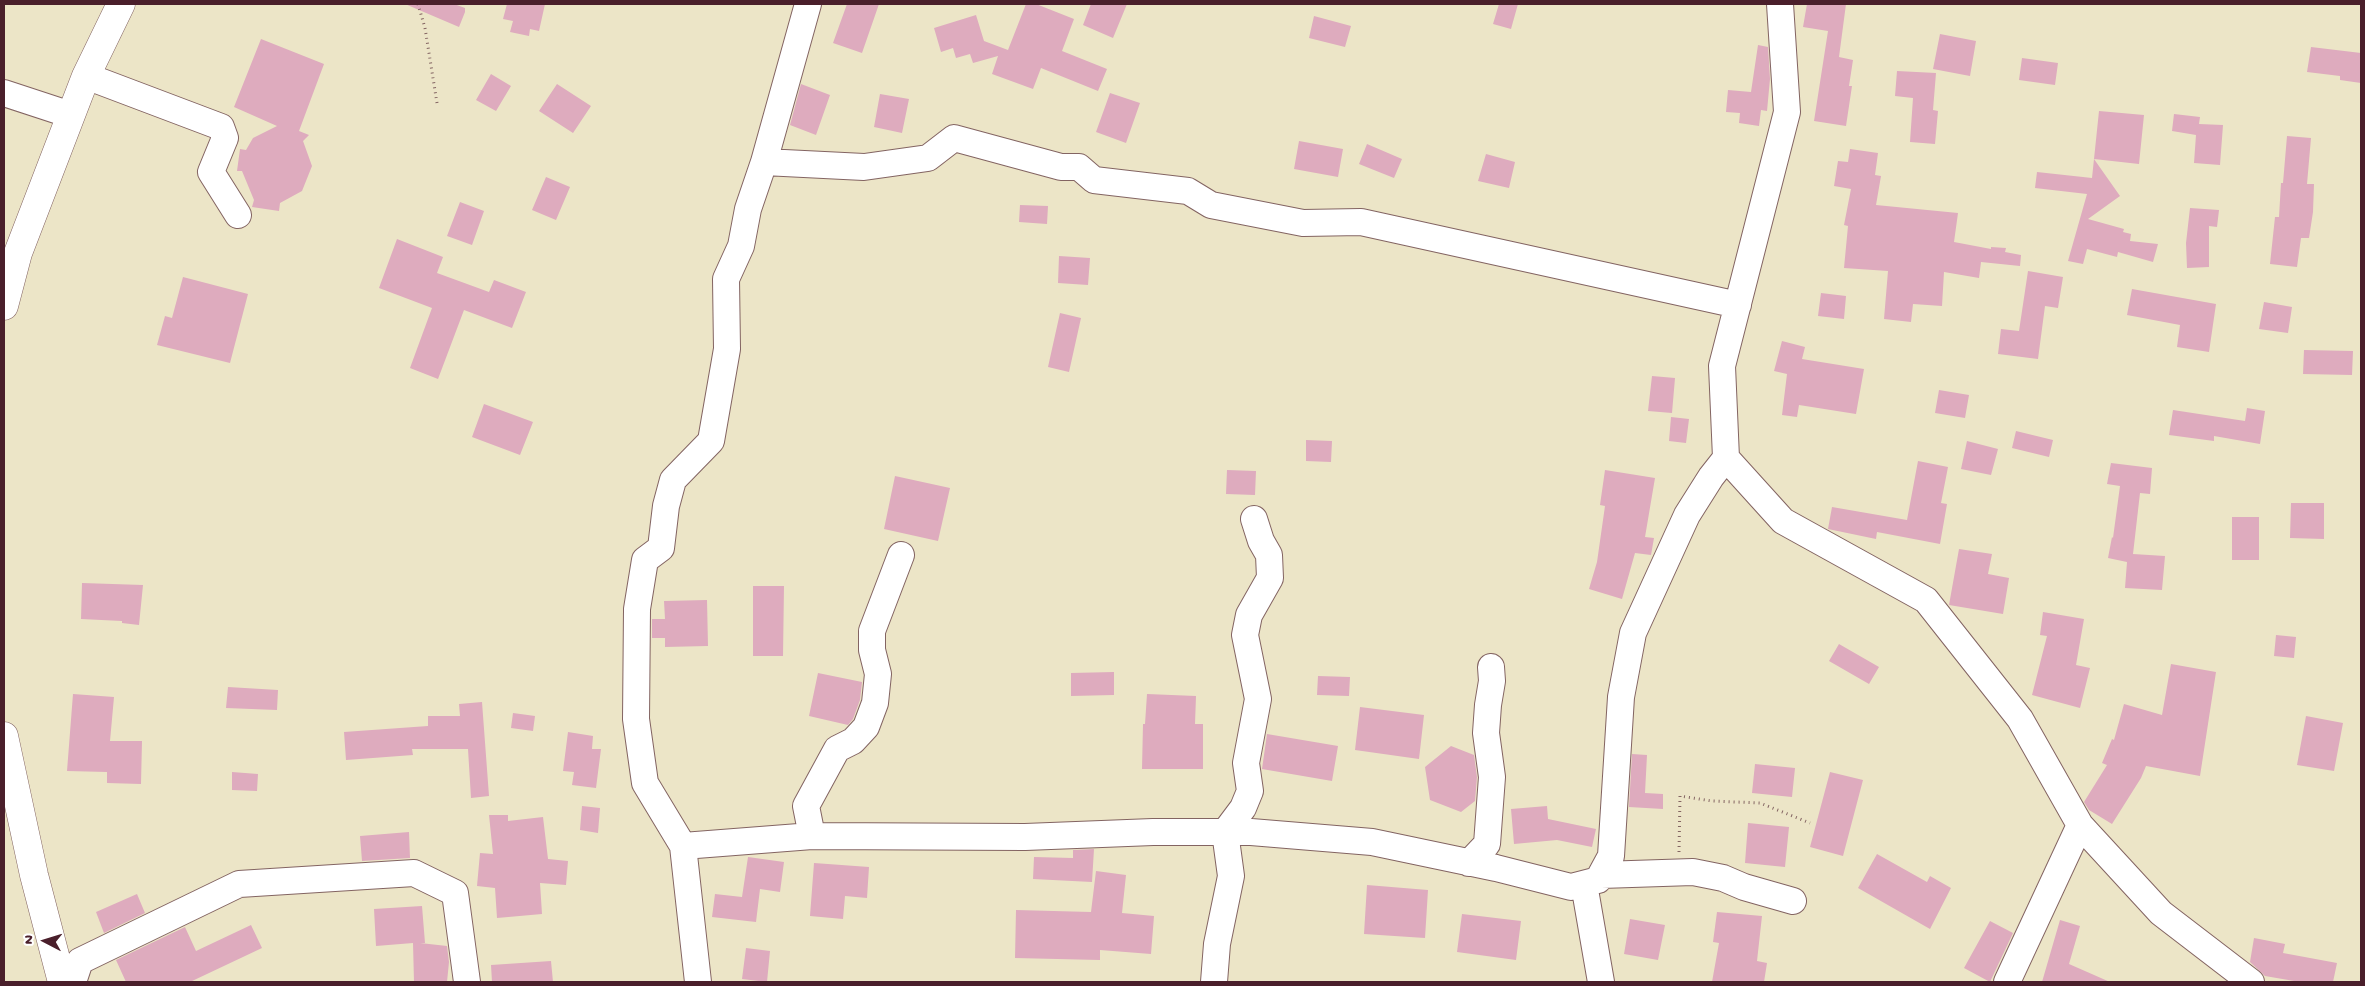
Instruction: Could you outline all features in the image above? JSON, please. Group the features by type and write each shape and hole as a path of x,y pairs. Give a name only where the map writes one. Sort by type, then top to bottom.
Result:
{"main road":[{"path":"4,306 11,253 86,76 121,4"},
{"path":"4,736 34,875 62,982"}],"street":[{"path":"698,982 683,846 645,783 636,718 637,609 645,560 661,548 666,506 673,480 711,441 727,349 726,279 741,246 748,209 764,162 808,4"},
{"path":"1780,4 1787,112 1722,366 1726,458 1783,521 1926,600 2020,719 2080,825 2161,913 2251,982"},
{"path":"86,76 221,127 225,138 211,172 238,215"},
{"path":"4,93 71,115"},
{"path":"764,162 864,167 928,158 954,138 1061,167 1079,167 1094,180 1188,191 1211,205 1303,223 1361,222 1738,305"},
{"path":"1601,982 1592,880 1612,856 1621,697 1633,633 1687,515 1710,477 1726,458"},
{"path":"1214,982 1217,944 1231,876 1225,832 1243,808 1250,791 1246,763 1258,699 1245,635 1249,615 1270,578 1269,555 1261,541 1254,519"},
{"path":"812,836 806,806 837,749 852,741 866,727 875,703 878,674 872,650 872,632 901,555"},
{"path":"1469,862 1487,844 1492,777 1486,733 1492,681 1491,666"},
{"path":"2007,982 2080,825"},
{"path":"683,846 812,836 1025,837 1251,832 1372,842 1469,862 1571,887 1592,880 1693,872 1723,878 1744,887 1793,901"},
{"path":"73,982 80,961 239,884 414,874 455,893 467,982"}],"path":[{"path":"418,4 425,28 437,103"},
{"path":"1679,872 1680,796 1712,801 1760,803 1810,823"}],"building":[{"path":"405,4 454,4 465,8 465,12 459,27"},
{"path":"507,4 545,4 539,31 530,29 529,36 510,32 513,21 503,19"},
{"path":"847,4 879,4 862,53 833,43"},
{"path":"1026,4 1036,4 1074,19 1062,51 1107,69 1098,91 1041,68 1033,89 992,74 998,56 973,63 970,54 956,58 953,48 941,52 934,28 976,15 984,41 1008,50"},
{"path":"1091,4 1127,4 1113,38 1083,25"},
{"path":"1499,4 1518,4 1511,29 1493,24"},
{"path":"1807,4 1846,4 1839,57 1853,60 1849,86 1852,86 1846,126 1814,121 1828,31 1803,27"},
{"path":"1314,16 1351,26 1345,47 1309,38"},
{"path":"1940,34 1976,41 1970,76 1933,69"},
{"path":"261,39 324,64 299,131 309,135 303,141 312,166 302,191 280,203 279,211 252,207 254,200 242,171 237,171 240,149 246,150 253,138 277,126 234,107"},
{"path":"1758,45 1768,47 1770,79 1767,111 1761,110 1759,126 1739,123 1740,113 1726,112 1728,90 1751,92"},
{"path":"2311,47 2361,53 2361,83 2340,80 2340,76 2307,72"},
{"path":"2022,58 2058,63 2055,85 2019,80"},
{"path":"1897,71 1936,73 1933,110 1938,111 1935,144 1910,142 1913,98 1895,96"},
{"path":"491,74 511,86 496,111 476,100"},
{"path":"557,84 591,106 573,133 539,111"},
{"path":"801,84 830,95 816,135 790,125"},
{"path":"1110,93 1140,103 1126,143 1096,132"},
{"path":"880,94 909,99 902,133 874,127"},
{"path":"2099,111 2144,115 2139,164 2094,159"},
{"path":"2174,114 2200,117 2199,124 2223,125 2220,165 2194,163 2196,135 2172,131"},
{"path":"2287,136 2311,138 2307,184 2314,184 2313,212 2309,238 2301,238 2297,267 2270,264 2275,217 2279,217"},
{"path":"1299,141 1343,149 1338,177 1294,169"},
{"path":"1367,144 1402,159 1394,178 1359,164"},
{"path":"1850,149 1878,153 1875,175 1881,176 1876,205 1958,213 1954,242 1991,249 1991,247 2006,248 2005,252 2021,255 2020,266 1981,262 1979,278 1944,272 1942,306 1913,304 1911,322 1884,319 1888,271 1844,268 1848,226 1844,225 1851,189 1834,186 1838,161 1848,162"},
{"path":"1486,154 1515,162 1509,188 1478,181"},
{"path":"2094,159 2120,196 2088,219 2124,229 2123,232 2131,234 2130,241 2158,244 2153,262 2118,252 2117,257 2087,249 2083,264 2068,261 2087,194 2035,188 2037,172 2092,178"},
{"path":"546,177 570,187 556,220 532,210"},
{"path":"460,202 484,211 472,245 447,236"},
{"path":"1020,205 1048,206 1047,224 1019,222"},
{"path":"2190,208 2219,210 2217,227 2209,226 2209,267 2187,268 2186,243"},
{"path":"397,239 443,257 437,273 489,292 494,280 526,292 512,328 464,310 438,379 410,368 432,308 379,288"},
{"path":"1059,256 1090,258 1088,285 1058,283"},
{"path":"2028,271 2063,277 2058,308 2045,306 2038,359 1998,354 2001,329 2019,331"},
{"path":"183,277 248,294 230,363 157,345 165,316 172,318"},
{"path":"2132,289 2216,304 2209,352 2177,347 2180,325 2127,315"},
{"path":"1821,293 1846,296 1844,319 1818,316"},
{"path":"2264,302 2292,307 2288,333 2259,329"},
{"path":"1060,313 1081,318 1069,372 1048,367"},
{"path":"1782,341 1805,347 1802,359 1864,369 1856,414 1799,405 1797,417 1782,415 1787,374 1774,371"},
{"path":"2304,350 2353,351 2352,375 2303,374"},
{"path":"1652,376 1675,378 1672,413 1648,411"},
{"path":"1939,390 1969,395 1965,418 1935,413"},
{"path":"484,404 533,422 520,455 472,437"},
{"path":"2247,408 2265,411 2260,444 2214,436 2214,441 2169,435 2173,410 2245,421"},
{"path":"1671,417 1689,419 1686,443 1669,441"},
{"path":"2016,431 2053,440 2049,457 2012,448"},
{"path":"1306,440 1332,441 1331,462 1306,461"},
{"path":"1967,441 1998,449 1991,475 1961,469"},
{"path":"1918,461 1948,467 1941,503 1947,504 1940,544 1877,532 1876,539 1828,529 1832,507 1907,520"},
{"path":"2111,463 2152,468 2150,494 2140,493 2133,554 2165,556 2162,590 2125,588 2127,562 2108,558 2113,538 2120,486 2107,484"},
{"path":"1227,470 1256,471 1255,495 1226,494"},
{"path":"1605,470 1655,478 1645,537 1654,538 1651,555 1635,553 1622,599 1589,589 1597,562 1605,506 1600,505"},
{"path":"895,476 950,488 938,541 884,529"},
{"path":"2291,503 2324,503 2324,539 2290,538"},
{"path":"2232,517 2259,517 2259,560 2232,560"},
{"path":"1959,549 1992,554 1988,574 2009,578 2003,614 1949,605"},
{"path":"82,583 143,585 139,625 122,623 122,621 81,619"},
{"path":"753,586 784,586 783,656 753,656"},
{"path":"707,600 708,646 665,647 665,638 652,638 652,619 665,619 664,601"},
{"path":"2043,612 2084,619 2076,665 2090,668 2080,708 2032,695 2047,636 2040,635"},
{"path":"2276,635 2296,637 2294,658 2274,656"},
{"path":"1839,644 1879,667 1869,684 1829,661"},
{"path":"2171,664 2216,672 2200,776 2146,766 2141,778 2112,824 2089,810 2084,802 2107,765 2102,763 2112,739 2114,740 2124,704 2162,715"},
{"path":"1114,672 1114,695 1071,696 1071,673"},
{"path":"818,673 862,682 860,700 853,719 848,725 809,716"},
{"path":"1318,676 1350,677 1349,696 1317,695"},
{"path":"228,687 278,690 277,710 226,708"},
{"path":"73,694 114,697 110,741 142,741 141,784 107,783 107,772 67,771"},
{"path":"1147,694 1196,696 1195,724 1203,724 1203,769 1142,769 1143,724 1145,724"},
{"path":"482,702 489,796 471,798 468,749 412,749 413,755 346,760 344,732 428,726 428,716 460,716 459,704"},
{"path":"1360,707 1424,715 1419,759 1355,750"},
{"path":"513,713 535,716 533,731 511,728"},
{"path":"2306,716 2343,723 2334,771 2297,765"},
{"path":"568,732 593,736 592,749 601,749 596,788 572,785 574,772 563,771"},
{"path":"1267,734 1338,746 1332,781 1262,769"},
{"path":"1451,746 1474,755 1477,777 1475,801 1461,812 1430,800 1425,767"},
{"path":"1632,754 1647,755 1645,793 1663,794 1663,809 1629,807"},
{"path":"1755,764 1795,768 1792,797 1752,793"},
{"path":"232,772 258,774 257,791 232,790"},
{"path":"1830,772 1863,780 1843,856 1810,847"},
{"path":"582,806 600,808 598,833 580,830"},
{"path":"1547,806 1548,819 1596,829 1592,847 1557,840 1514,844 1511,809"},
{"path":"489,815 508,815 508,821 543,817 548,859 568,861 566,885 540,883 542,914 497,918 495,888 477,886 480,853 493,854"},
{"path":"1748,823 1789,827 1785,867 1745,863"},
{"path":"409,832 410,858 362,861 360,836"},
{"path":"1094,849 1092,882 1033,879 1034,857 1073,858 1073,850"},
{"path":"1877,854 1927,882 1930,876 1951,888 1930,929 1858,888"},
{"path":"748,857 784,862 780,892 760,889 756,922 712,917 715,894 742,897"},
{"path":"814,863 869,867 867,898 845,896 843,919 810,916"},
{"path":"1096,871 1126,875 1122,913 1154,916 1151,954 1100,950 1100,960 1015,958 1016,910 1091,912"},
{"path":"1367,885 1428,890 1425,938 1364,934"},
{"path":"137,894 145,913 104,933 96,912"},
{"path":"422,906 425,943 420,943 447,946 449,962 447,982 414,982 413,943 376,946 374,909"},
{"path":"1717,912 1762,916 1757,961 1767,963 1764,982 1712,982 1719,943 1713,942"},
{"path":"1462,914 1521,921 1516,960 1457,952"},
{"path":"1630,919 1665,925 1658,960 1624,954"},
{"path":"2060,920 2080,926 2069,964 2110,982 2042,982"},
{"path":"1990,921 2013,933 1990,982 1964,968"},
{"path":"251,925 262,948 190,982 126,982 116,960 185,927 196,951"},
{"path":"2254,938 2285,944 2283,953 2337,963 2333,982 2300,982 2265,976 2250,962"},
{"path":"746,948 770,951 767,982 742,979"},
{"path":"551,961 553,982 492,982 491,965"}]}
